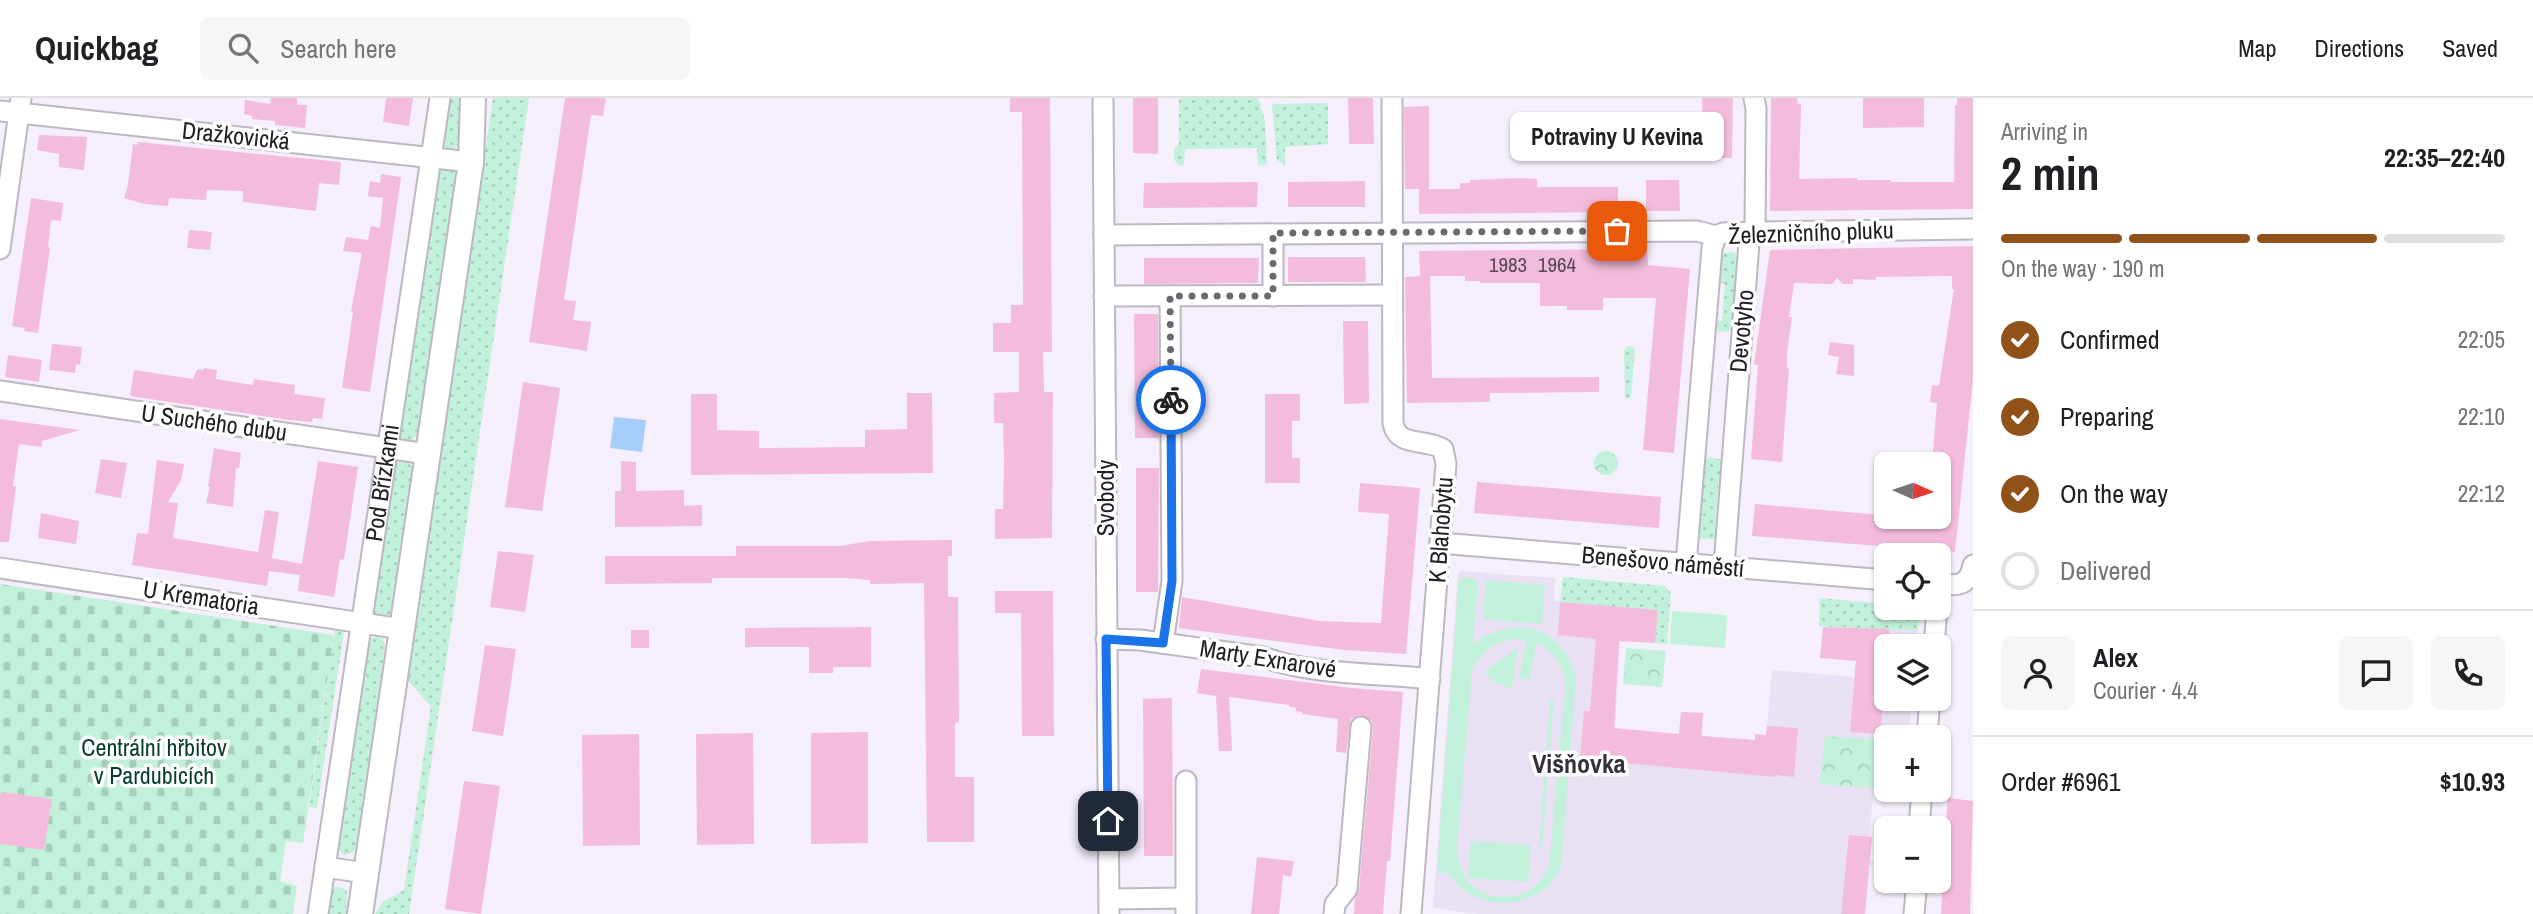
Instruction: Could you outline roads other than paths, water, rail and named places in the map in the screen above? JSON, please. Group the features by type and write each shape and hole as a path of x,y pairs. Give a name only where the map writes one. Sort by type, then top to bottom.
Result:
{"street":[{"name":"Pod Břízkami","path":"318,914 440,98"},
{"name":"Pod Břízkami","path":"360,914 471,162 473,98"},
{"name":"Pod Břízkami","path":"471,162 490,98"},
{"name":"Svobody","path":"1103,98 1109,906 1186,906 1185,781"},
{"name":"K Blahobytu","path":"1392,98 1394,431 1405,440 1438,446 1446,455 1411,914"},
{"name":"Devotyho","path":"1724,566 1749,243 1759,232 1754,98"},
{"name":"Dražkovická","path":"13,107 471,162"},
{"path":"0,249 13,107"},
{"name":"Železničního pluku","path":"1104,235 1698,231 1716,236 1723,233 1759,232 1973,229"},
{"path":"1273,233 1273,296"},
{"name":"Devotyho","path":"1686,564 1712,248 1716,236"},
{"path":"1104,296 1392,295"},
{"path":"1163,643 1172,581 1170,296"},
{"name":"U Suchého dubu","path":"0,391 428,454"},
{"name":"Benešovo náměstí","path":"1440,543 1874,579"},
{"name":"U Krematoria","path":"0,568 402,629"},
{"path":"1951,586 1955,586 1969,574"},
{"name":"Marty Exnarové","path":"1106,639 1163,643 1263,657 1280,663 1430,679"},
{"path":"1334,914 1335,904 1347,888 1361,727"},
{"path":"325,867 365,873"},
{"path":"1913,914 1915,893"}],"water":[{"path":"614,417 646,420 642,452 610,448"}],"place":[{"name":"Potraviny U Kevina","path":"1617,231"}],"district":[{"name":"Višňovka","path":"1579,764"}],"park label":[{"name":"Centrální hřbitov v Pardubicích","path":"154,762"}]}
